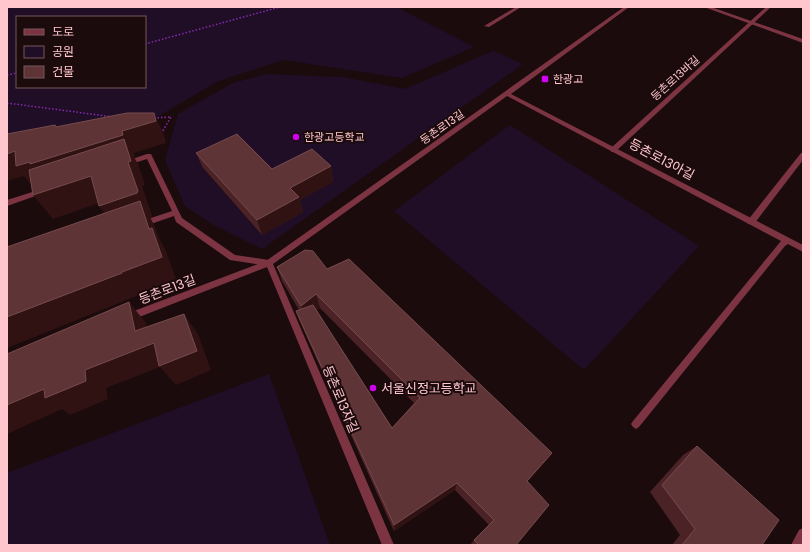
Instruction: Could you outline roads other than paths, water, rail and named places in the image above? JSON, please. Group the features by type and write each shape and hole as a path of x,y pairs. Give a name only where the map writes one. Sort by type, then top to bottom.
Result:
{"street":[{"path":"486,26 519,7"},
{"name":"등촌로13길","path":"124,319 269,263 627,7"},
{"path":"706,7 803,41"},
{"name":"등촌로13바길","path":"613,150 769,7"},
{"name":"등촌로13아길","path":"507,94 803,249"},
{"path":"751,222 803,155"},
{"path":"119,166 149,156 179,220 234,258 269,263"},
{"path":"7,203 52,188"},
{"path":"132,227 176,212"},
{"path":"636,424 782,244 787,241"},
{"name":"등촌로13자길","path":"269,263 388,545"},
{"path":"796,545 803,534"}],"place":[{"name":"한광고","path":"545,79"},
{"name":"한광고등학교","path":"296,137"},
{"name":"서울신정고등학교","path":"373,388"}]}
